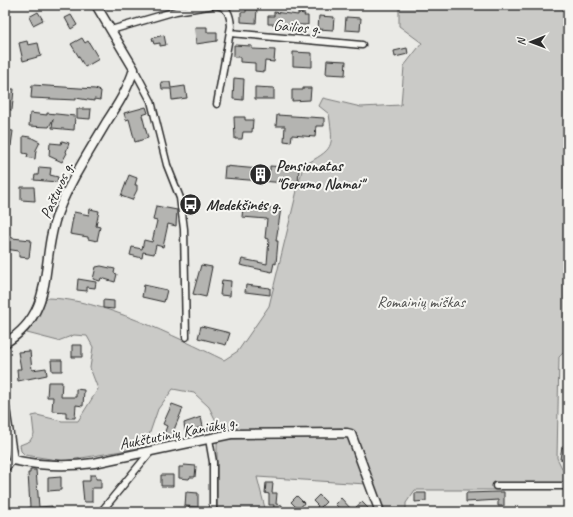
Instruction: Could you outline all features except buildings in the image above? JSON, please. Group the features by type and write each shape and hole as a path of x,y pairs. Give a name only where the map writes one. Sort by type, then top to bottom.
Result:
{"street":[{"path":"96,5 151,101 167,165 180,198 184,229 186,337"},
{"path":"111,30 176,11 220,5 229,14 230,33 217,104"},
{"name":"Gailios g.","path":"230,33 362,44"},
{"name":"Paštuvos g.","path":"5,343 27,326 36,312 43,291 58,213 96,141 128,87 134,69"},
{"path":"5,408 13,460 5,469"},
{"name":"Aukštutinių Kaniūkų g.","path":"13,460 42,465 74,466 231,434 310,432 351,434 380,512"},
{"path":"209,439 213,462 213,512"},
{"path":"101,512 151,451"},
{"path":"496,486 568,486"}],"green space":[{"name":"Romainių miškas","path":"399,5 568,5 568,348 559,357 557,458 564,472 568,474 568,486 495,490 415,490 406,503 406,512 384,512 350,431 341,428 221,431 209,407 194,393 173,389 158,409 145,447 64,461 25,455 21,451 20,445 30,441 34,434 32,416 37,415 62,421 78,421 98,389 90,368 93,347 87,336 74,335 58,341 27,333 47,298 90,304 137,320 224,360 238,351 269,306 303,166 321,155 330,146 331,134 329,114 319,106 323,98 361,107 401,105 404,66 422,43 399,26"},
{"path":"349,438 366,484 257,477 266,512 217,512 217,443 224,439"}],"place":[{"name":"Pensionatas \"Gerumo Namai\"","path":"261,174"},
{"name":"Medekšinės g.","path":"191,204"}]}
